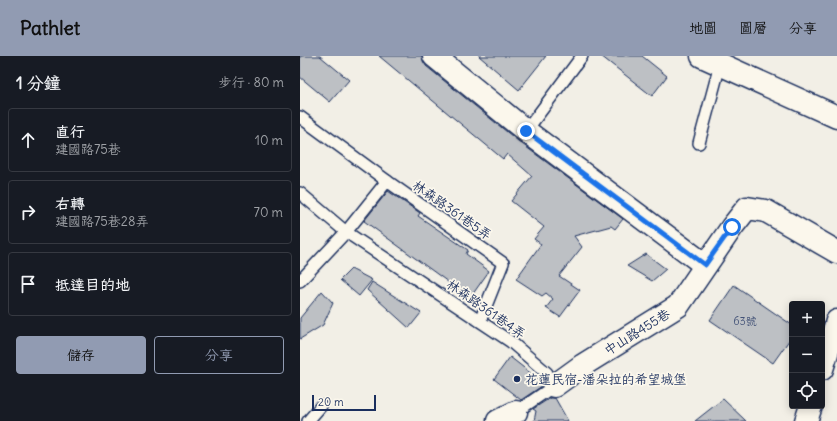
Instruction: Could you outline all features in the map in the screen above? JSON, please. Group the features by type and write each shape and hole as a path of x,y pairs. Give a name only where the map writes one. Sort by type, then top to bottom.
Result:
{"street":[{"path":"434,56 526,131 705,265"},
{"path":"715,58 837,116"},
{"name":"中山路455巷","path":"554,386 583,365 678,306 705,265 747,208 766,211 837,252"},
{"path":"825,359 837,321"},
{"path":"806,421 809,409"}],"lane":[{"path":"526,131 582,56"},
{"path":"700,143 715,58"},
{"path":"300,117 387,181 346,232 300,281"},
{"name":"林森路361巷5弄","path":"387,181 503,263 480,322"},
{"name":"林森路361巷4弄","path":"300,193 346,232 511,342 548,374 554,386"},
{"path":"512,418 554,386"},
{"path":"308,421 321,406"}],"building":[{"path":"300,56 320,56 349,80 330,102 300,77"},
{"path":"379,56 422,56 426,66 518,141 623,219 615,229 611,226 574,236 582,247 559,276 580,290 560,317 546,308 553,299 546,293 542,296 516,279 541,244 534,239 544,227 511,201 532,176 507,154 503,159"},
{"path":"479,56 546,56 519,90"},
{"path":"601,56 642,56 667,76 652,96"},
{"path":"388,191 420,213 418,216 468,250 466,254 489,271 470,298 364,221"},
{"path":"646,254 666,269 652,281 627,266"},
{"path":"351,269 372,280 359,296 340,280"},
{"path":"372,282 421,313 409,328 367,290"},
{"path":"734,285 789,323 789,340 773,363 710,320"},
{"path":"322,291 333,303 323,325 300,339 300,318"},
{"name":"花蓮民宿-潘朵拉的希望城堡","path":"510,357 542,382 542,386 521,400 494,379"},
{"path":"550,398 555,398 568,421 534,421 536,411 533,409"},
{"path":"723,399 746,421 695,421"}],"place":[{"name":"花蓮民宿-潘朵拉的希望城堡","path":"517,379"}],"route":[{"path":"526,131 705,265 732,227"}]}
